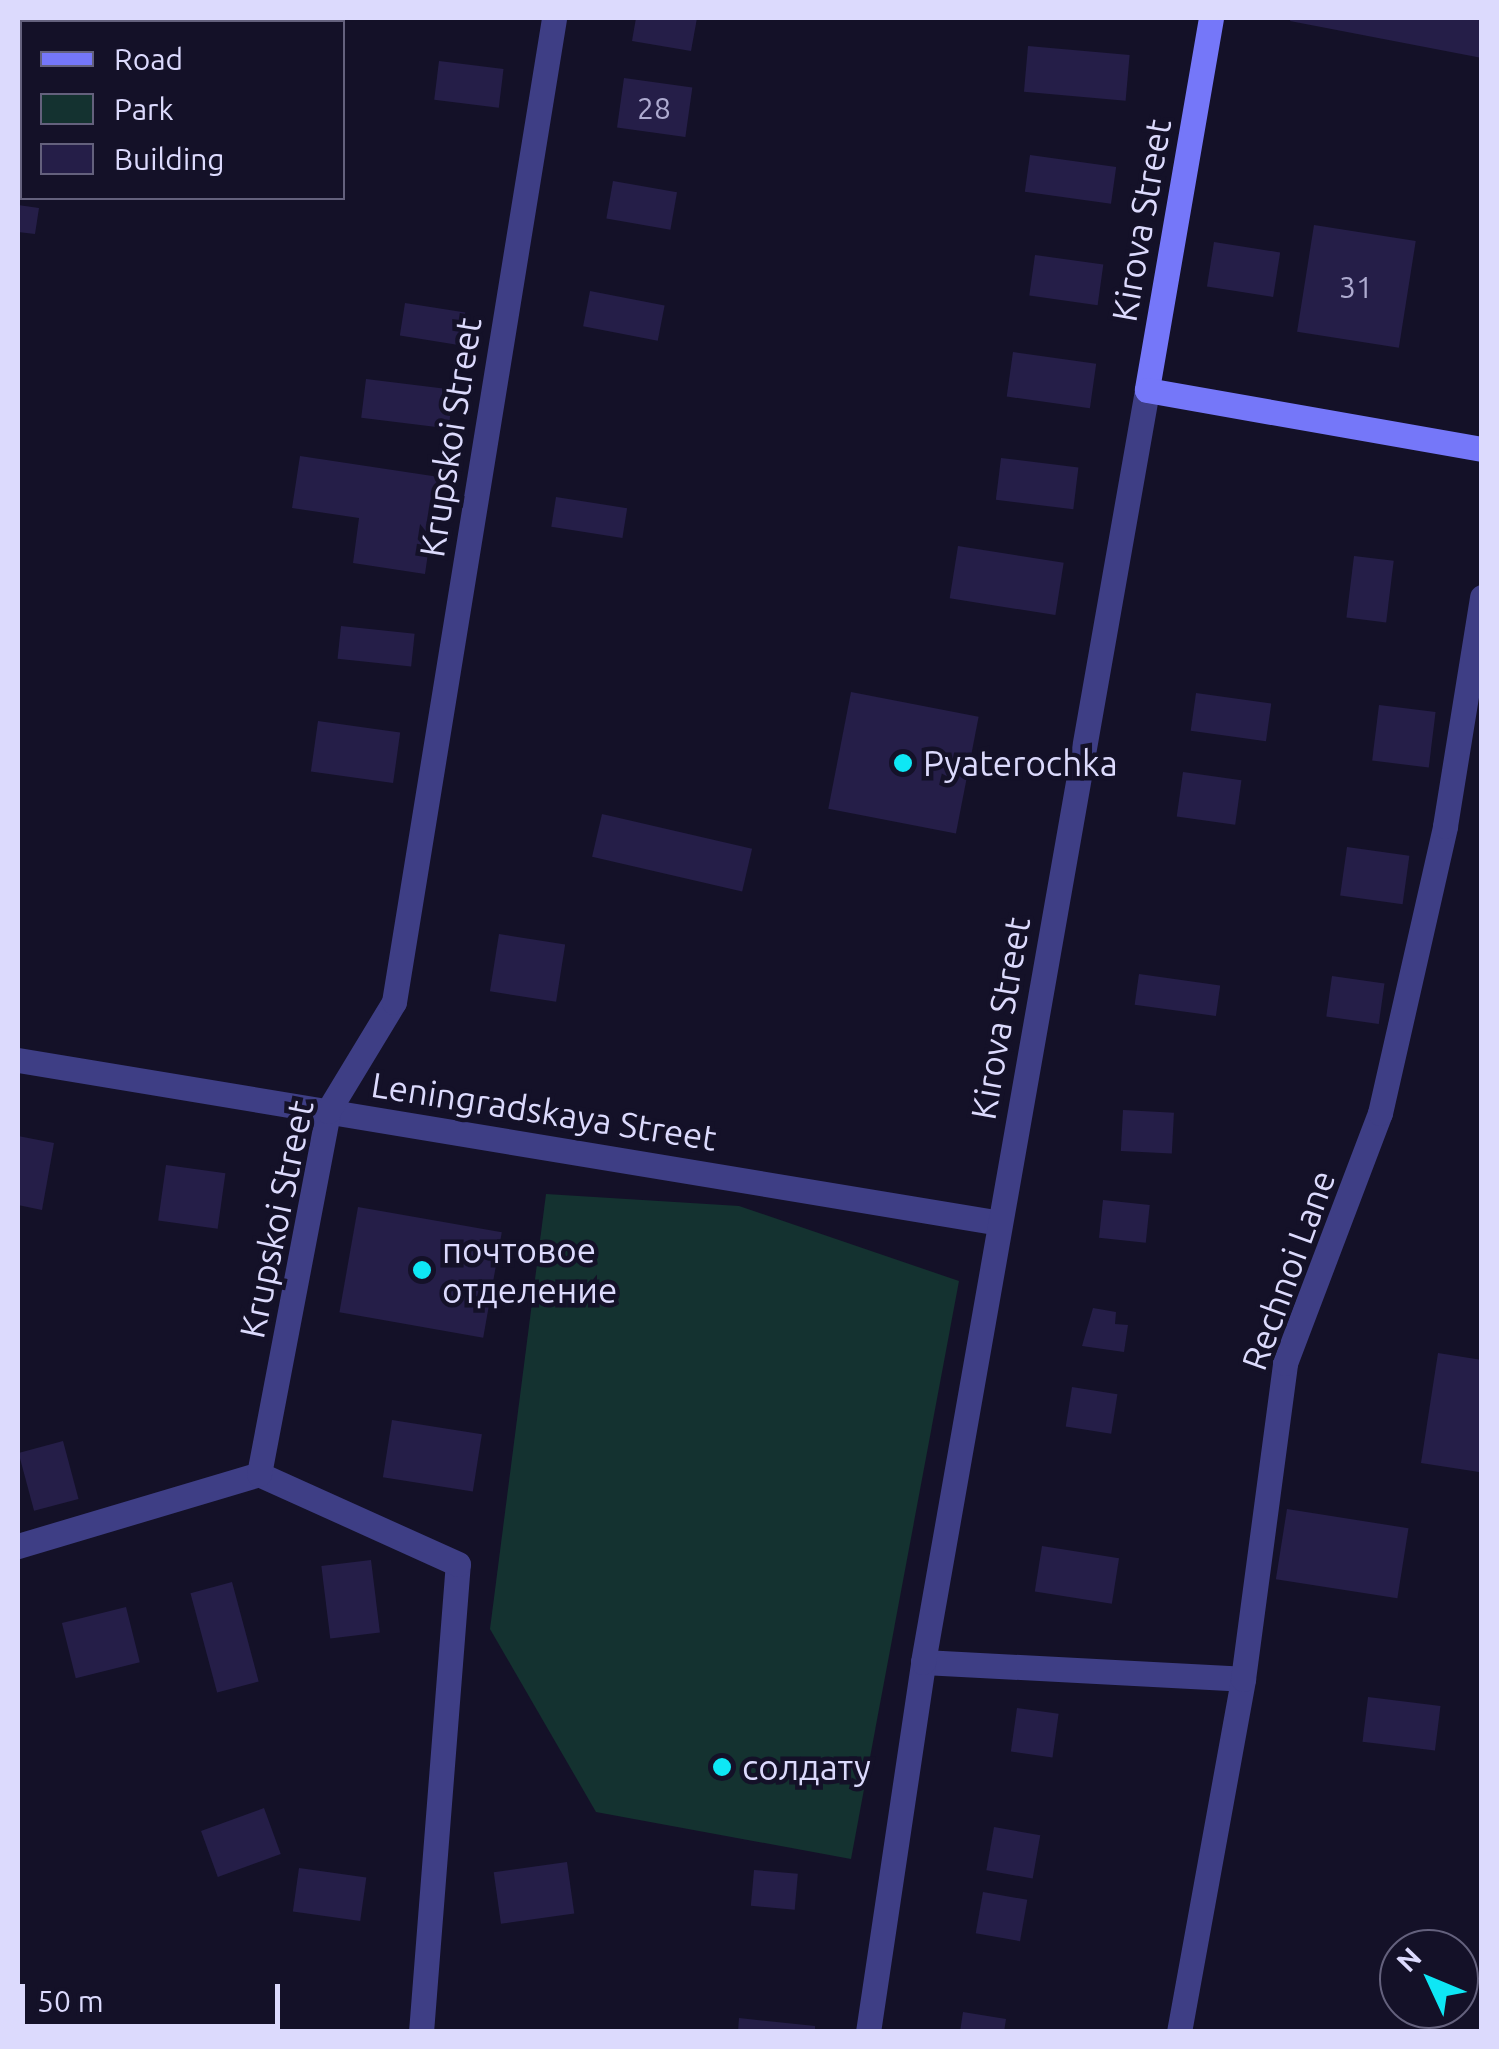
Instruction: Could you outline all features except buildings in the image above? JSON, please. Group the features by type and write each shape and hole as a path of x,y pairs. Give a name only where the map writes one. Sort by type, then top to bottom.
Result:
{"main road":[{"name":"Kirova Street","path":"1147,390 1210,18"},
{"path":"1147,390 1482,449"}],"street":[{"name":"Krupskoi Street","path":"259,1474 328,1112 394,1002 554,18"},
{"name":"Kirova Street","path":"868,2032 924,1662 1147,390"},
{"name":"Rechnoi Lane","path":"1179,2032 1242,1679 1285,1364 1380,1113 1445,826 1482,597"},
{"name":"Leningradskaya Street","path":"18,1060 1000,1224"},
{"path":"18,1546 259,1474 458,1564 421,2032"},
{"path":"924,1662 1242,1679"}],"green space":[{"path":"546,1194 739,1206 959,1281 851,1859 596,1812 490,1629"}],"place":[{"name":"Pyaterochka","path":"903,763"},
{"name":"почтовое отделение","path":"422,1270"},
{"name":"солдату","path":"722,1767"}]}
